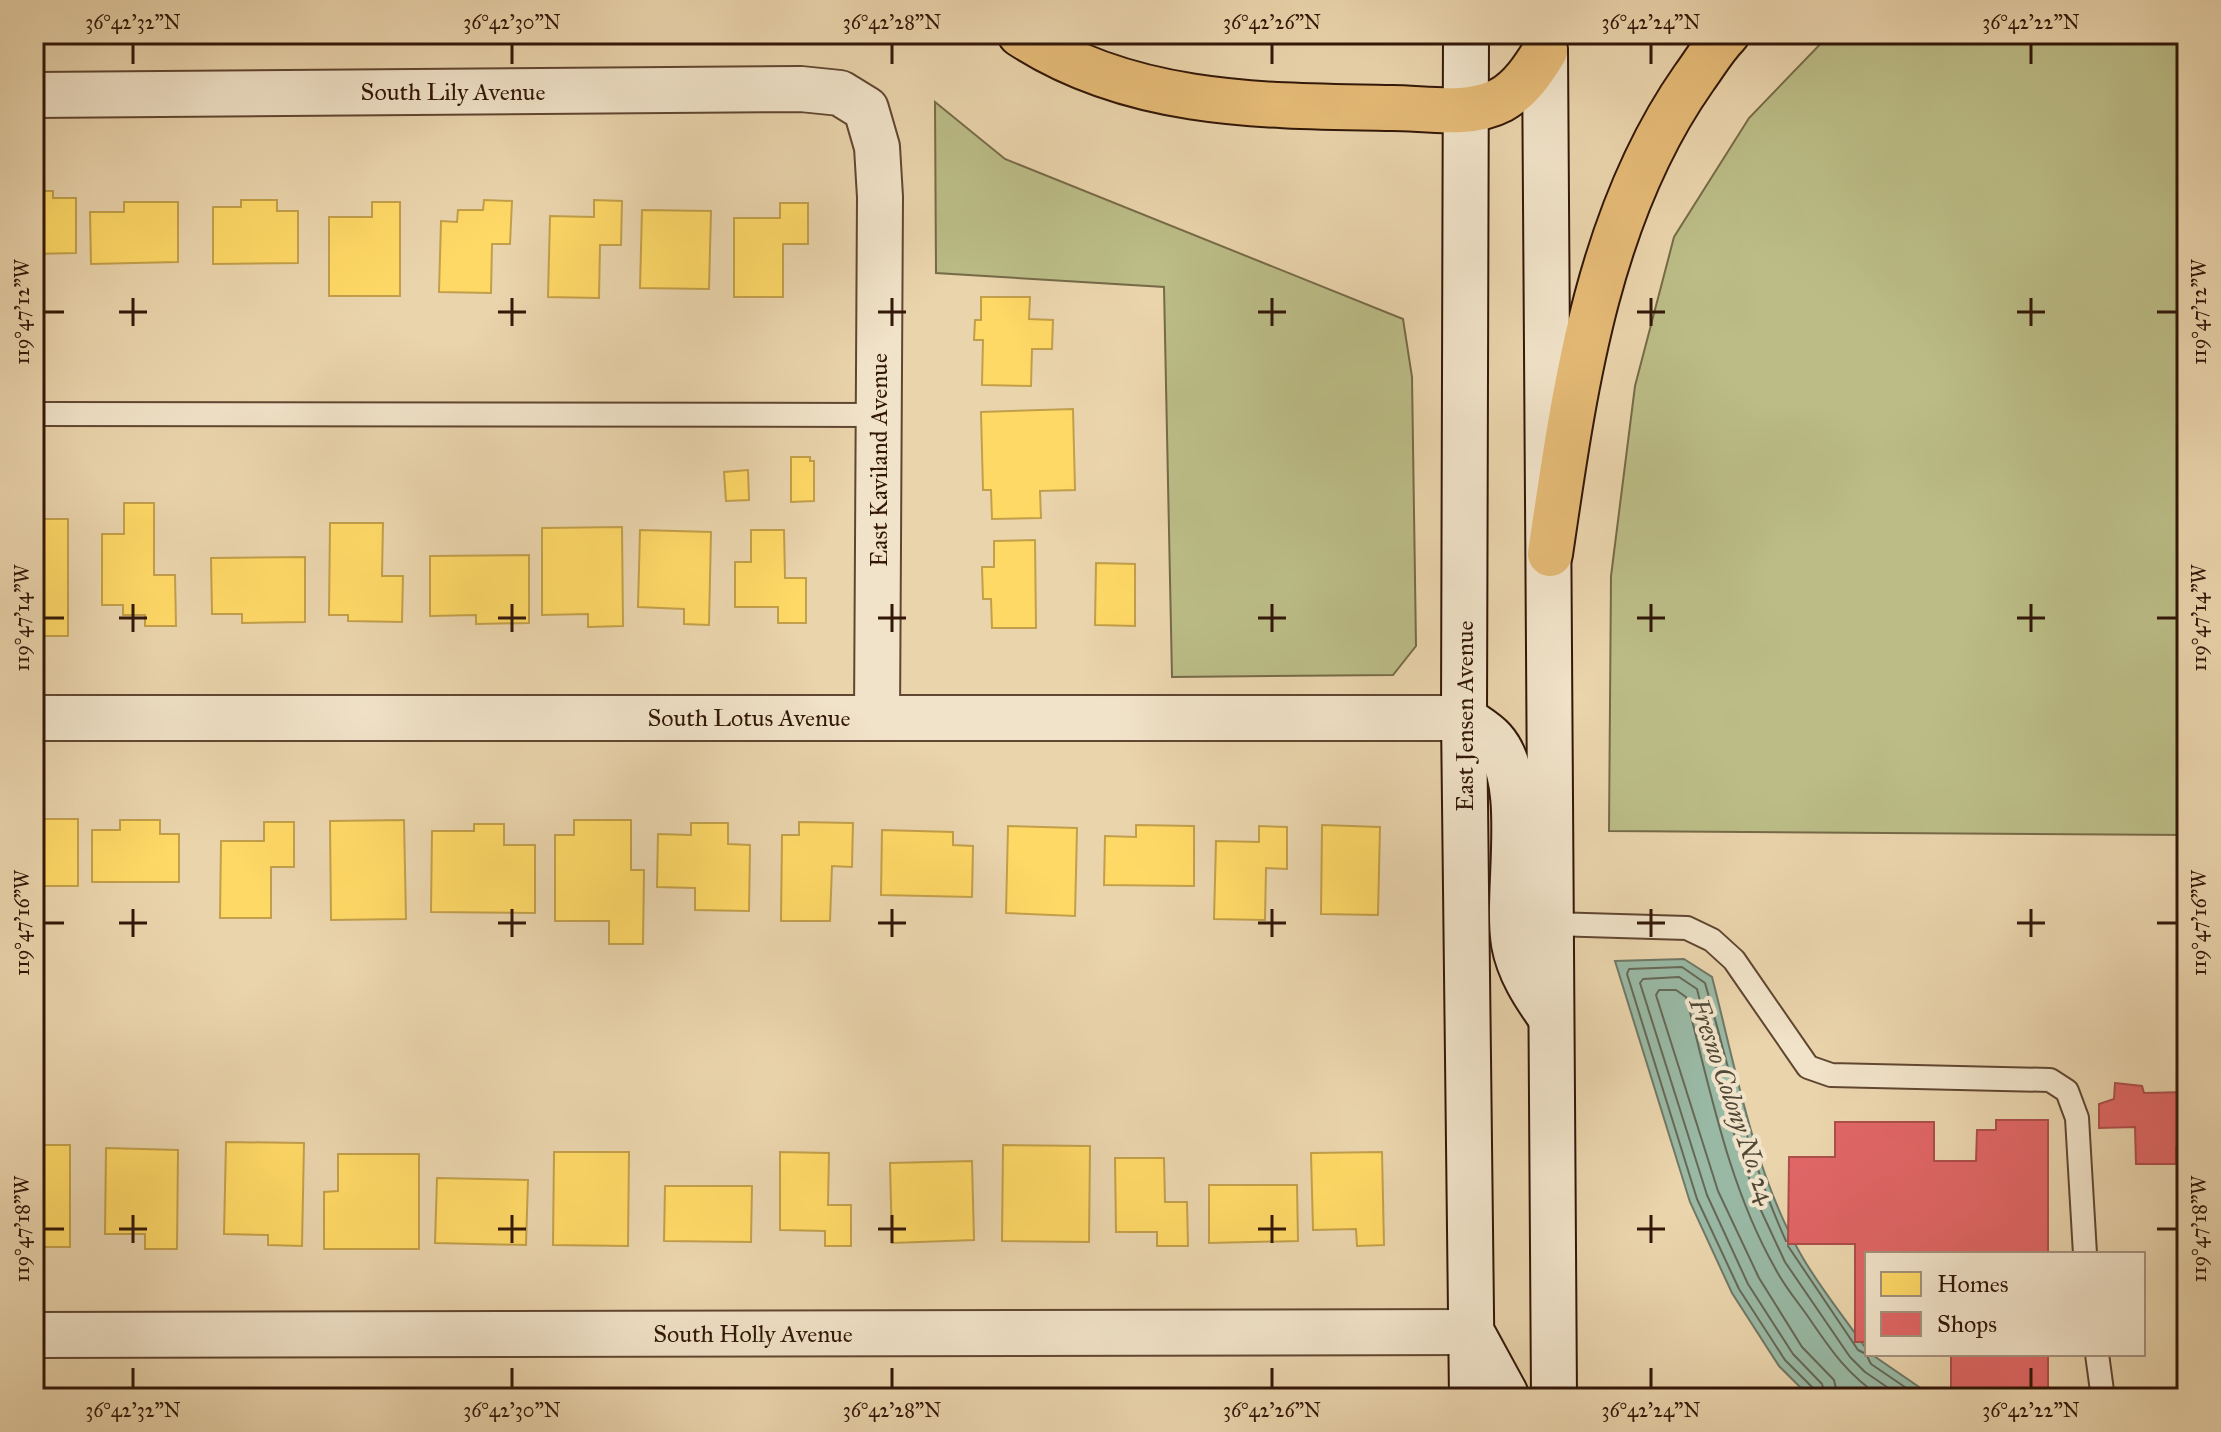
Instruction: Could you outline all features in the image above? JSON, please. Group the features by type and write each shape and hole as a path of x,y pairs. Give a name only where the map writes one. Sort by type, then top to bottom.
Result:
{"highway":[{"path":"1020,34 1093,73 1159,92 1249,104 1467,110 1500,100 1528,78 1545,51"},
{"path":"1550,554 1571,412 1602,281 1616,236 1646,159 1679,100 1727,34"}],"street":[{"name":"East Jensen Avenue","path":"1466,34 1464,718 1472,1398"},
{"path":"1545,51 1554,1398"},
{"name":"South Lily Avenue","path":"34,95 801,89 840,93 866,109"},
{"name":"East Kaviland Avenue","path":"866,109 877,147 880,197 877,718"},
{"name":"South Lotus Avenue","path":"34,718 1464,718"},
{"path":"1464,718 1493,740 1506,762 1513,804 1514,944 1529,986 1553,1021"},
{"path":"1472,1332 1506,1398"},
{"name":"South Holly Avenue","path":"34,1335 1472,1332"}],"lane":[{"path":"34,414 879,415"},
{"path":"1552,924 1687,928 1712,940 1734,960 1808,1067 1831,1075 2050,1080 2067,1091 2077,1118 2085,1252"},
{"path":"2097,1356 2103,1398"}],"green space":[{"path":"1830,34 2187,34 2187,835 1609,831 1611,576 1635,386 1674,237 1749,118"},
{"path":"935,102 1005,159 1403,319 1412,377 1416,646 1393,675 1172,677 1164,287 936,273"}],"water":[{"name":"Fresno Colony No. 24","path":"1684,959 1712,977 1758,1153 1800,1253 1865,1347 1865,1356 1874,1356 1935,1398 1811,1398 1779,1366 1732,1293 1690,1202 1615,961"}],"building: Homes":[{"path":"37,191 53,191 53,198 76,198 76,253 34,254 34,198 37,198"},
{"path":"241,200 277,200 277,211 298,211 298,263 213,264 213,207 241,207"},
{"path":"484,200 512,201 510,244 492,244 491,293 439,292 441,221 457,222 458,210 483,210"},
{"path":"594,200 622,201 621,245 600,245 599,298 548,297 550,216 594,217"},
{"path":"124,202 178,202 178,262 91,264 90,212 124,212"},
{"path":"372,202 400,202 400,296 329,296 329,217 372,217"},
{"path":"780,203 808,203 808,244 783,244 783,297 734,297 734,218 780,218"},
{"path":"642,210 711,211 709,289 640,288"},
{"path":"981,297 1030,297 1029,319 1053,320 1052,349 1032,349 1031,386 982,385 983,340 974,340 975,320 981,320"},
{"path":"1073,409 1075,490 1040,491 1041,518 992,519 991,490 983,490 981,412"},
{"path":"791,457 810,457 810,461 814,461 814,501 791,502"},
{"path":"748,470 749,500 726,501 724,472"},
{"path":"124,503 154,503 154,575 175,575 176,626 145,626 145,615 123,615 123,605 102,605 102,534 124,534"},
{"path":"34,519 68,519 68,636 36,636"},
{"path":"330,523 383,523 382,576 403,576 402,622 348,621 348,615 329,615"},
{"path":"622,527 623,626 588,627 588,614 542,615 542,528"},
{"path":"640,530 711,532 709,625 684,624 684,609 638,607"},
{"path":"751,530 784,530 785,578 806,578 806,623 778,623 778,607 735,607 735,562 751,562"},
{"path":"1035,540 1036,628 992,628 991,599 983,599 982,567 994,567 994,541"},
{"path":"529,555 529,623 476,624 476,615 430,616 430,556"},
{"path":"305,557 305,622 242,623 242,614 212,614 211,558"},
{"path":"1096,563 1135,564 1135,626 1095,625"},
{"path":"34,819 78,819 78,886 34,886"},
{"path":"120,820 160,820 160,834 179,834 179,882 92,882 92,830 120,830"},
{"path":"404,820 406,919 331,920 330,821"},
{"path":"574,820 631,820 631,870 644,870 643,944 609,944 609,921 555,921 555,835 574,835"},
{"path":"264,822 294,822 294,867 271,867 271,918 220,918 221,841 264,841"},
{"path":"799,822 853,823 852,867 832,866 830,921 781,921 782,835 799,835"},
{"path":"691,823 728,823 728,844 750,845 749,911 695,910 695,888 657,887 658,834 691,835"},
{"path":"474,824 504,824 504,845 535,845 535,913 431,912 432,831 474,831"},
{"path":"1136,825 1194,826 1194,886 1104,885 1105,836 1136,837"},
{"path":"1322,825 1380,827 1378,915 1321,914"},
{"path":"1008,826 1077,828 1075,916 1006,913"},
{"path":"1259,826 1287,827 1287,869 1266,868 1265,920 1214,919 1216,841 1259,842"},
{"path":"882,830 953,832 953,845 973,846 972,897 881,895"},
{"path":"226,1142 304,1143 302,1246 268,1245 268,1235 224,1234"},
{"path":"34,1145 70,1145 70,1247 34,1247"},
{"path":"1003,1145 1090,1146 1089,1242 1002,1241"},
{"path":"106,1148 178,1150 177,1249 145,1249 145,1234 105,1234"},
{"path":"554,1152 629,1152 628,1246 553,1245"},
{"path":"780,1152 829,1153 828,1205 851,1205 851,1246 825,1246 825,1231 780,1230"},
{"path":"1382,1152 1384,1245 1357,1246 1356,1229 1313,1230 1311,1153"},
{"path":"338,1154 419,1154 419,1249 324,1249 324,1192 338,1191"},
{"path":"1115,1158 1164,1158 1165,1202 1187,1202 1188,1246 1157,1246 1157,1232 1116,1232"},
{"path":"972,1161 974,1240 892,1243 890,1163"},
{"path":"437,1178 528,1180 526,1245 435,1243"},
{"path":"1209,1185 1297,1185 1298,1241 1209,1243"},
{"path":"665,1186 752,1186 751,1242 664,1241"}],"building: Shops":[{"path":"2115,1083 2142,1086 2144,1093 2187,1092 2187,1147 2176,1147 2176,1164 2136,1164 2135,1127 2099,1128 2099,1104 2114,1099"},
{"path":"1996,1120 2048,1120 2048,1252 1865,1252 1865,1342 1855,1342 1855,1244 1788,1244 1789,1157 1835,1157 1835,1122 1934,1122 1934,1161 1976,1161 1977,1130 1996,1130"},
{"path":"1951,1356 2048,1356 2048,1395 1951,1395"}]}
